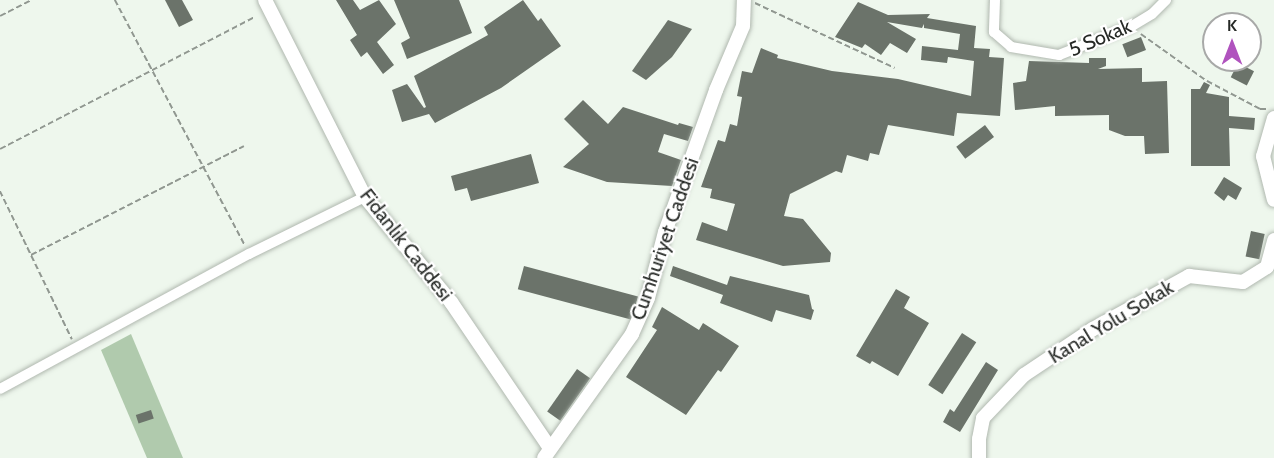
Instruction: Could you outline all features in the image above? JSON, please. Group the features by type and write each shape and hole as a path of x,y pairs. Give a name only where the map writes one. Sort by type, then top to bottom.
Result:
{"street":[{"name":"Fidanlık Caddesi","path":"266,0 365,198 451,302 546,453"},
{"name":"Cumhuriyet Caddesi","path":"546,453 608,370 632,334 644,307 665,232 716,90 743,26 744,0"},
{"name":"5 Sokak","path":"995,0 994,32 1011,47 1059,55 1132,26 1152,14 1166,0"},
{"path":"1274,118 1263,156 1274,200"},
{"path":"0,389 249,254 365,198"},
{"name":"Kanal Yolu Sokak","path":"979,458 979,439 983,418 1024,375 1093,329 1189,276 1243,282 1267,267 1274,240"}],"path":[{"path":"0,16 32,0"},
{"path":"115,0 249,254"},
{"path":"749,0 896,68"},
{"path":"0,149 255,17"},
{"path":"1132,26 1165,53 1207,81 1260,109 1274,108"},
{"path":"31,255 244,146"},
{"path":"0,191 76,348"}],"green space":[{"path":"131,334 183,458 147,458 101,350"}],"building":[{"path":"165,0 182,0 193,20 179,27"},
{"path":"336,0 353,0 360,10 379,0 396,24 377,42 394,65 383,74 367,52 361,57 350,40 357,35"},
{"path":"394,0 459,0 472,33 407,59 401,43 410,38"},
{"path":"523,0 538,21 541,18 561,46 501,88 435,123 429,114 402,122 392,90 407,84 424,108 426,107 414,76 488,35 484,27"},
{"path":"858,2 888,15 930,14 927,18 976,26 974,48 990,49 989,57 1004,58 1000,116 957,113 954,136 888,125 879,155 870,153 868,161 847,155 842,173 836,171 790,194 784,216 803,219 831,253 830,262 783,266 696,240 702,222 727,231 735,204 710,198 712,189 701,187 718,140 725,142 730,124 737,126 742,97 737,96 742,71 752,73 761,48 778,55 777,58 832,71 898,79 971,96 974,61 948,57 947,63 921,60 922,46 958,50 960,34 924,28 924,24 922,28 887,22 916,39 907,53 890,43 881,55 865,44 862,48 835,37"},
{"path":"668,20 692,29 672,57 646,80 632,71"},
{"path":"1141,37 1146,50 1127,57 1122,44"},
{"path":"1089,58 1106,58 1106,66 1098,69 1142,68 1142,82 1167,81 1169,153 1145,154 1144,136 1125,136 1109,130 1109,115 1055,116 1055,106 1015,110 1013,83 1026,81 1029,61 1089,63"},
{"path":"1233,72 1254,72 1247,85 1231,77"},
{"path":"1204,82 1210,85 1206,93 1229,97 1229,116 1255,118 1254,130 1229,128 1230,166 1191,166 1191,89 1200,89"},
{"path":"583,100 608,124 623,107 678,125 679,123 693,127 688,141 664,134 658,152 681,160 672,186 607,182 563,167 589,144 564,119"},
{"path":"985,125 994,137 965,159 956,147"},
{"path":"531,154 539,183 471,201 467,188 455,191 451,176"},
{"path":"1224,177 1242,188 1236,200 1228,195 1224,201 1214,193"},
{"path":"1251,231 1265,234 1259,259 1246,256"},
{"path":"524,266 638,297 632,320 518,289"},
{"path":"673,266 727,285 730,276 809,295 814,310 811,320 776,310 772,322 720,303 723,295 670,276"},
{"path":"896,289 910,297 904,308 929,323 898,376 872,361 870,364 856,356"},
{"path":"662,307 699,330 703,323 739,346 721,372 718,370 686,415 626,377 657,330 652,327"},
{"path":"962,333 976,342 942,394 928,385"},
{"path":"986,362 998,370 960,432 943,422 950,409 954,412"},
{"path":"577,369 590,378 560,421 547,412"},
{"path":"151,410 154,419 139,424 136,415"}]}
